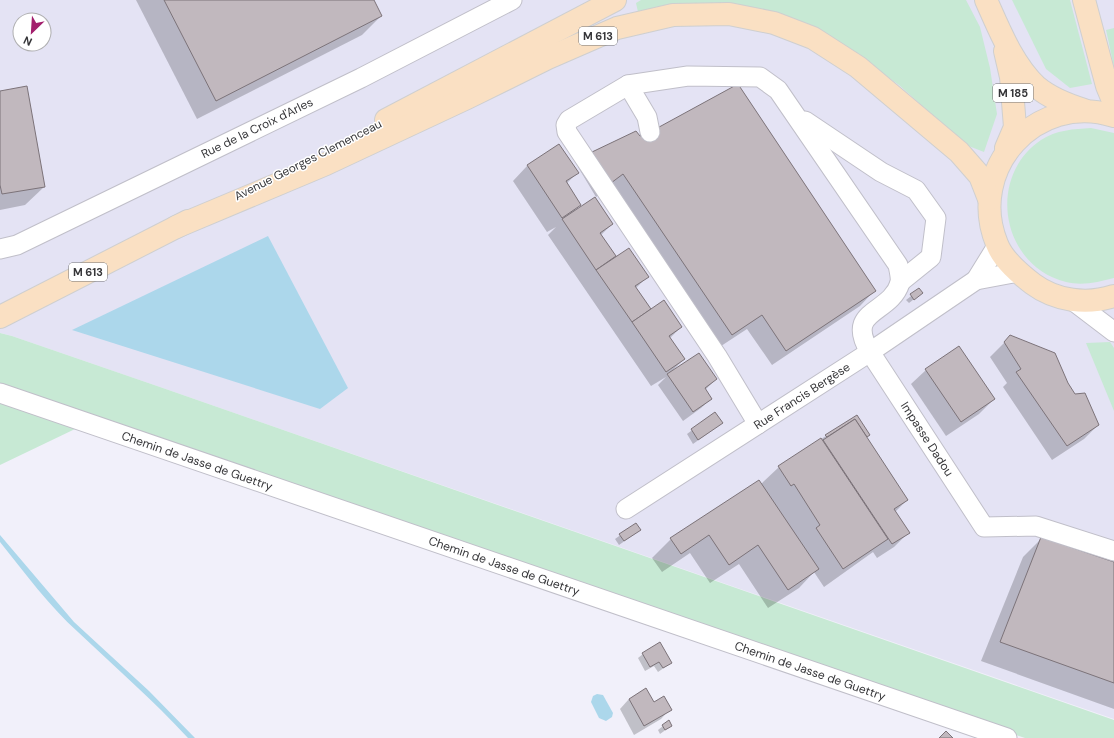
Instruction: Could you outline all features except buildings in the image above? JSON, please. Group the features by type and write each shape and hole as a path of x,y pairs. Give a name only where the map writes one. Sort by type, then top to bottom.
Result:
{"main road":[{"name":"Avenue Georges Clemenceau","path":"0,317 401,113 615,0"},
{"name":"M 185","path":"986,0 1000,30 1022,70 1038,87 1061,102 1084,110"},
{"path":"1084,0 1101,68 1114,103"},
{"name":"M 613","path":"176,227 326,164 548,58 617,28 680,15 730,14 774,23 813,38 858,67 959,152 980,176 989,199"},
{"name":"M 185","path":"1000,30 1011,77 1015,127 1004,154"},
{"path":"1114,116 1104,112 1084,110 1053,116 1025,131 1004,154 994,176 989,199 992,228 997,246 1018,272 1045,292 1072,300 1102,300 1114,296"}],"street":[{"name":"Rue de la Croix d'Arles","path":"0,249 24,242 361,78 512,0"},
{"path":"758,424 717,356 567,132 566,125 569,120 628,85 688,76 760,78 778,90 898,265 900,282"},
{"path":"628,85 647,117 650,132"},
{"path":"795,115 881,172 916,190 936,218 931,257 900,282"},
{"name":"Rue Francis Bergèse","path":"976,280 997,246"},
{"name":"Rue Francis Bergèse","path":"626,510 870,352 976,280 1018,272"},
{"name":"Impasse Dadou","path":"900,282 894,294 869,315 862,325 862,334 870,352 984,527 1036,526 1114,551"},
{"path":"1072,300 1114,332"},
{"name":"Chemin de Jasse de Guettry","path":"0,393 1007,738"}],"shaded area":[{"path":"0,0 1114,0 1114,719 160,387 0,333"}],"green space":[{"path":"641,0 966,0 980,27 990,68 997,114 984,152 966,145 899,85 820,29 759,10 702,3 638,12 636,3"},
{"path":"1012,0 1070,0 1092,84 1070,88 1046,69"},
{"path":"1114,28 1114,67 1106,30"},
{"path":"1091,128 1114,133 1114,278 1078,284 1066,282 1044,273 1027,258 1015,240 1008,219 1008,197 1013,176 1024,156 1041,140 1059,132"},
{"path":"0,333 160,387 1114,720 1114,738 1025,738 98,418 0,465"},
{"path":"1110,342 1114,348 1114,411 1086,343"}],"water":[{"path":"268,236 348,388 320,409 72,330"},
{"path":"0,535 74,622 149,691 195,738 188,738 148,697 67,622 0,542"},
{"path":"597,694 603,695 613,713 612,717 606,721 599,718 591,702 593,696"}]}
